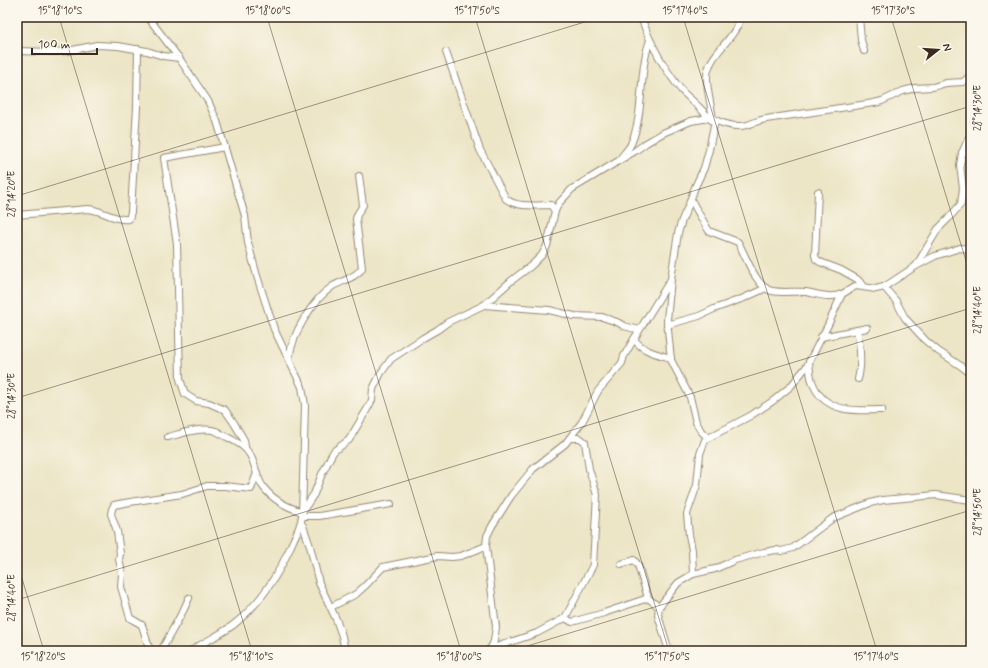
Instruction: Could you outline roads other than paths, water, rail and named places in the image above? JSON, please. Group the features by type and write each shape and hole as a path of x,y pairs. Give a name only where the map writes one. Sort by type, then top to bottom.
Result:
{"street":[{"path":"148,17 179,58 213,111 225,146 245,216 248,243 257,276 274,329 302,387 305,405 301,523 279,570 265,593 237,622 224,632 202,643 191,651"},
{"path":"641,17 650,40 673,78 683,92 712,120"},
{"path":"708,438 701,431 696,422 690,397 678,376 671,358 667,326 671,279 678,233 694,187 704,168 709,150 712,120 707,76 709,65 733,33 741,17"},
{"path":"859,17 861,40 864,51"},
{"path":"618,162 628,148 635,131 641,99 643,66 650,40"},
{"path":"17,51 68,51 97,45 138,49 163,56 179,58"},
{"path":"17,215 88,209 96,210 120,219 129,219 131,212 136,134 138,49"},
{"path":"446,52 480,150 506,199 522,205 551,205 555,211"},
{"path":"302,514 314,494 334,451 349,440 369,406 381,373 391,359 422,338 438,330 448,322 484,305 532,265 542,255 547,246 555,211 559,203 572,189 618,162 664,132 691,121 712,120 734,126 740,126 747,125 758,120 874,103 882,101 903,91 933,87 946,83 963,82 969,77 971,72"},
{"path":"916,266 938,229 961,204 963,196 960,165 962,152 970,135 971,119"},
{"path":"225,146 164,158 177,244 180,379 185,394 196,401 209,402 225,410 244,440 245,447"},
{"path":"962,152 971,152"},
{"path":"289,359 290,351 296,336 310,310 323,293 358,273 362,268 356,219 363,205 359,176"},
{"path":"818,192 816,259 841,270 857,279 866,287"},
{"path":"691,198 709,231 738,242 753,273 766,288 772,291 801,292 831,297 842,294 853,286 876,289 884,287 916,266 935,256 960,248 971,249"},
{"path":"489,650 495,636 496,627 486,546 489,531 511,496 533,469 565,444 582,422 598,391 622,363 624,356 639,330 671,279"},
{"path":"884,287 896,301 905,318 926,341 971,374"},
{"path":"667,326 699,316 766,288"},
{"path":"693,574 692,550 687,514 697,485 700,454 705,440 750,416 773,401 791,386 808,362 828,325 842,294"},
{"path":"484,305 549,310 574,316 602,318 639,330"},
{"path":"821,337 868,328"},
{"path":"857,330 860,372 858,379"},
{"path":"634,339 638,345 649,351 671,358"},
{"path":"808,362 813,385 824,400 833,406 844,410 882,410"},
{"path":"168,437 194,431 211,430 239,443 245,447 251,456 264,488 273,498 302,514 319,516 392,504"},
{"path":"489,650 537,633 565,618 583,587 594,563 597,495 589,468 585,442 580,438 570,438"},
{"path":"150,651 142,625 130,618 121,587 122,573 119,559 120,554 117,531 111,514 114,505 182,494 206,486 225,486 251,489 257,473"},
{"path":"669,651 658,615 659,607 678,583 693,574 715,569 735,560 764,552 776,550 782,551 793,548 833,518 870,503 883,500 936,495 971,500"},
{"path":"301,523 310,546 319,584 331,607 342,636 345,651"},
{"path":"331,607 356,594 382,567 437,556 461,556 486,546"},
{"path":"621,564 634,560 638,565 648,598 659,607"},
{"path":"161,651 189,598"},
{"path":"565,618 572,622 648,598"}]}
